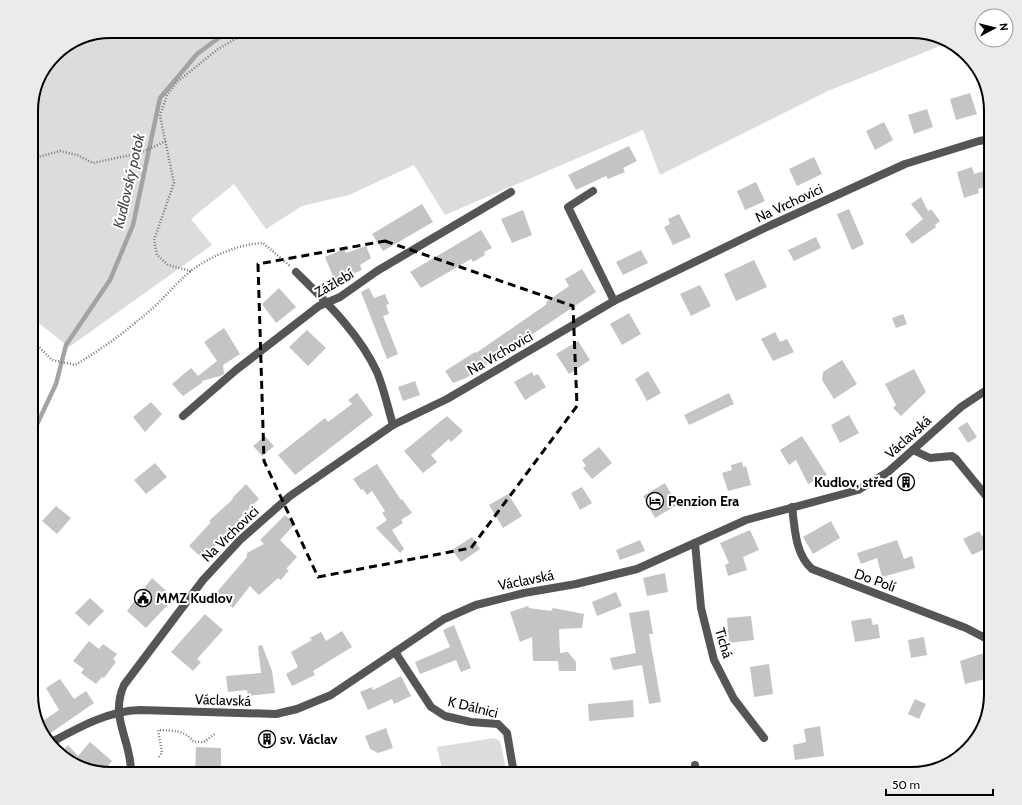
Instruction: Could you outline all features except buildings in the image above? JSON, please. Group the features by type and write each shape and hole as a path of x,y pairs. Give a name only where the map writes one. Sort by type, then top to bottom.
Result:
{"street":[{"name":"Na Vrchovici","path":"118,712 120,694 130,675 203,580 240,540 290,496 393,425 447,399 614,301 769,226 905,164 984,140"},
{"path":"593,191 568,207 614,301"},
{"name":"Zážlebí","path":"183,416 236,370 319,306 340,297 377,271 511,192"},
{"path":"296,272 327,302 357,339 377,372 393,425"},
{"name":"Václavská","path":"55,740 89,722 118,712 140,710 276,714 314,703 331,695 444,619 476,605 524,593 576,584 637,569 746,520 839,496 863,488 888,472 960,408 984,391"},
{"path":"913,450 930,458 952,456 984,493"},
{"name":"Do Polí","path":"792,507 801,556 812,569 966,628 984,637"},
{"name":"Tichá","path":"695,543 701,608 714,660 734,699 764,738"},
{"name":"K Dálnici","path":"395,652 431,707 445,716 471,722 498,724 508,733 513,767"},
{"path":"118,712 130,767"}],"path":[{"path":"191,271 168,265 157,255 154,240 174,183 160,116 167,95 177,82 218,49 237,38"},
{"path":"38,157 60,151 77,155 93,163 134,154 166,141"},
{"path":"38,347 52,360 75,365 105,348 154,306 191,271 213,258 252,243 263,243 277,253 296,272"},
{"path":"159,757 162,752 158,730 183,732 187,734 194,742 204,742 216,733"}],"highlighted area":[{"path":"385,241 573,306 577,406 471,548 318,577 264,461 258,264"}],"shaded area":[{"path":"106,38 911,38 930,40 942,45 828,91 660,175 643,130 445,215 414,165 349,195 302,206 266,229 234,184 191,219 212,245 69,347 38,323 38,106 42,87 48,74 59,59 70,50 87,42"},
{"path":"494,738 500,741 506,767 441,767 437,747"}],"waterway":[{"name":"Kudlovský potok","path":"38,422 56,384 66,345 110,280 133,225 160,98 197,54 219,38"}],"place":[{"name":"Kudlov, střed","path":"906,482"},
{"name":"Penzion Era","path":"655,501"},
{"name":"MMZ Kudlov","path":"143,598"},
{"name":"sv. Václav","path":"267,739"}]}
